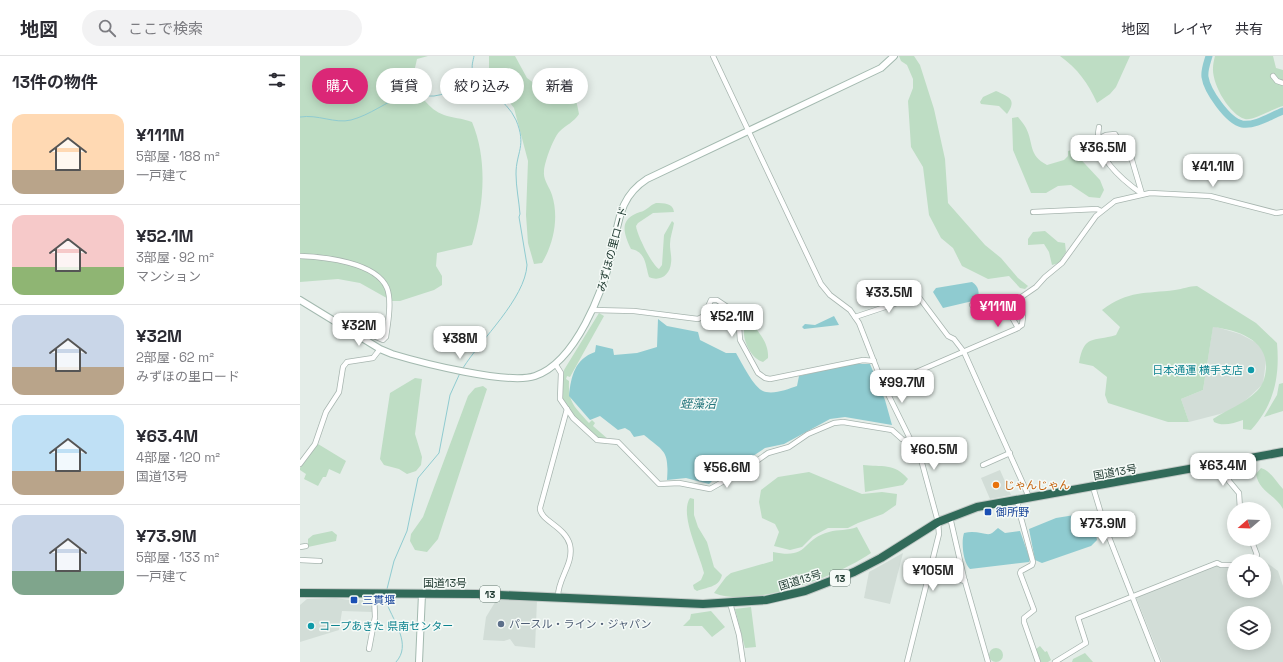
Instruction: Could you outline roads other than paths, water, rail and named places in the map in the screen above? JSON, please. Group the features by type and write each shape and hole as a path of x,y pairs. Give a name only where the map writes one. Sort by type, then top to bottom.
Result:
{"highway":[{"name":"国道13号","path":"300,593 558,596 703,604 730,604 783,597 829,582 869,565 938,522 976,507 1283,452"}],"street":[{"path":"713,56 820,284 830,295 850,310 855,317 884,386 922,463 930,485 939,534 907,662"},
{"name":"みずほの里ロード","path":"300,300 380,349 406,358 511,379 524,378 547,371 556,365 564,356 593,310 606,277 622,206 628,195 636,186 647,179 881,68 894,56"},
{"path":"1273,76 1277,81 1283,83"},
{"path":"1100,127 1098,139 1104,157 1127,184 1142,194"},
{"path":"1098,139 1106,135 1115,134 1119,141 1128,150 1142,194"},
{"path":"884,386 964,352 1022,325 1023,317 1020,298 1036,288 1045,277 1062,263 1101,211 1115,201 1142,194 1210,196 1276,213 1283,212"},
{"path":"1033,212 1097,209 1101,211"},
{"path":"300,256 352,263 378,277 387,288 388,300 386,337 383,340 379,339 362,331 356,335"},
{"path":"855,317 918,296 948,336 954,339 964,352 1029,497"},
{"path":"593,310 634,311 698,319 704,316 711,300 718,300 738,314 740,340 758,373 765,378 770,379 864,360 874,361"},
{"path":"972,305 985,300 1004,303 1018,328"},
{"path":"300,464 316,444 326,412 339,392 343,366 347,362 373,358 380,349"},
{"path":"556,365 561,373 559,395 567,409 581,426 597,440 618,442 659,484 679,483 710,489 747,468 768,453 789,447 808,434 834,423 843,422 892,430 902,439 913,444"},
{"path":"558,596 558,590 570,560 570,546 563,532 542,515 540,508 567,409"},
{"path":"983,465 1010,453"},
{"path":"1227,463 1229,480 1240,497 1240,502"},
{"path":"1093,487 1105,527 1158,662"},
{"path":"1018,500 1018,507 1033,562 1032,565 1020,571 1034,610 1024,618 1024,622 1038,662"},
{"path":"950,516 965,581 988,662"},
{"path":"300,547 306,546"},
{"path":"300,560 320,561"},
{"path":"1055,662 1086,643 1078,618 1217,563 1227,565"},
{"path":"929,572 965,581"},
{"path":"369,649 375,617 377,594"},
{"path":"419,662 422,594"},
{"path":"730,604 740,635 743,662"}],"water":[{"path":"972,282 978,290 977,300 943,308 933,292 936,288"},
{"path":"834,316 839,325 804,329 802,327 805,324 815,325"},
{"name":"蛭藻沼","path":"658,319 667,326 698,332 700,340 726,353 736,353 753,382 766,392 778,392 797,386 799,376 852,364 870,364 885,400 892,425 845,417 830,419 784,444 765,448 750,458 742,460 722,471 709,484 686,478 667,480 666,458 664,453 657,445 644,435 634,437 630,431 625,428 618,430 600,416 590,420 569,396 575,369 583,359 595,352 596,345 613,349 614,355 637,353 657,347"},
{"path":"1089,511 1092,513 1097,540 1091,546 1042,563 1035,560 1029,529 1056,518 1087,513"},
{"path":"998,528 1005,533 1020,531 1030,559 1029,562 970,569 963,552 964,533 972,532 990,534"}],"waterway":[{"path":"463,368 511,305 519,291 527,265 519,217 520,214 516,179 516,166 521,136 512,112 482,83 473,71 472,64 474,56"},
{"path":"1209,56 1205,72 1207,83 1219,105 1236,122 1242,124 1252,124 1283,111"},
{"path":"300,117 307,116 345,121 358,118 408,94 415,93 426,96 440,95"},
{"path":"387,589 394,561 407,531 418,478 439,453 450,395 460,373"},
{"path":"387,597 387,604 402,641 402,648 396,662"}],"place":[{"name":"日本通運 横手支店","path":"1251,370"},
{"name":"じゃんじゃん","path":"996,485"},
{"name":"御所野","path":"988,512"},
{"name":"三貫堰","path":"354,600"},
{"name":"パースル・ライン・ジャパン","path":"501,624"},
{"name":"コープあきた 県南センター","path":"311,626"}]}
